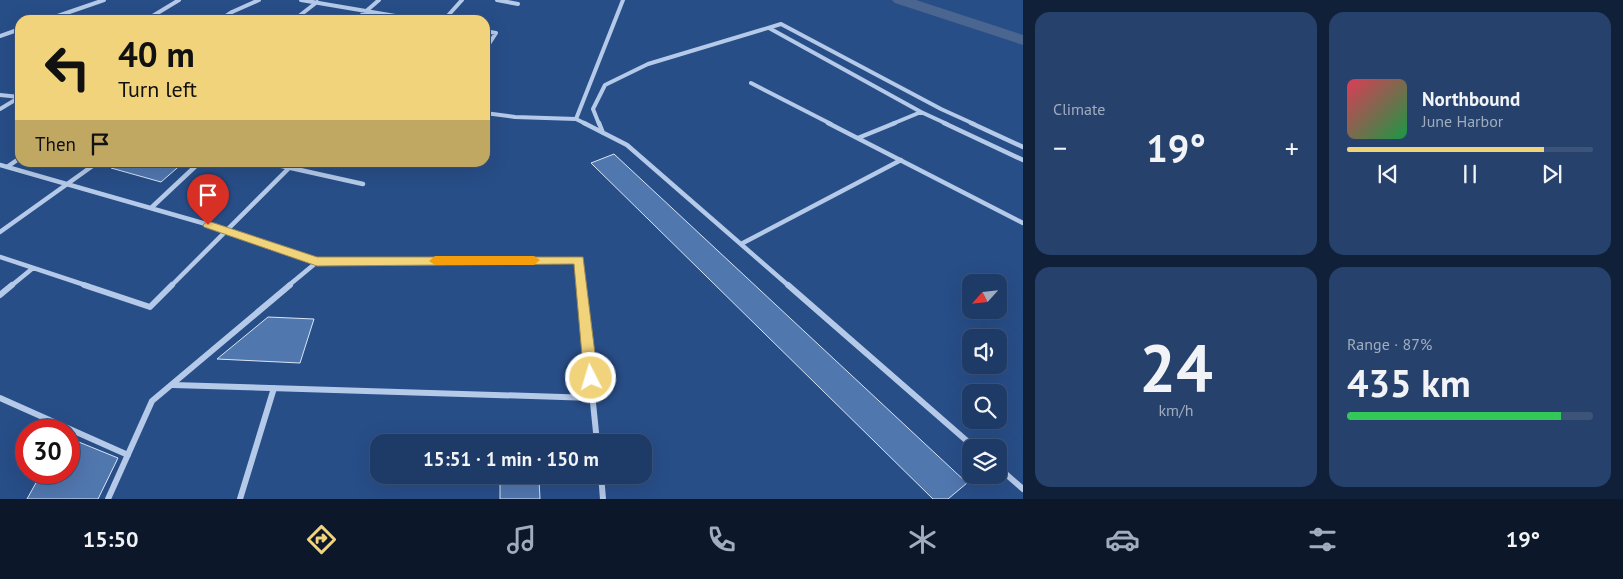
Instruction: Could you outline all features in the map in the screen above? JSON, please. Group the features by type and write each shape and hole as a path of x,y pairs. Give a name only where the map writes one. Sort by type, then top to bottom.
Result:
{"street":[{"path":"60,15 104,0"},
{"path":"154,15 179,0"},
{"path":"228,15 259,0"},
{"path":"301,0 318,1 390,15"},
{"path":"362,15 379,0"},
{"path":"448,15 462,0"},
{"path":"497,0 518,4"},
{"path":"576,119 623,0"},
{"path":"300,15 318,1"},
{"path":"603,133 593,108 605,85 648,64 781,24 940,109 1023,147"},
{"path":"769,28 921,112 1023,160"},
{"path":"0,36 15,31"},
{"path":"490,32 496,33 490,42"},
{"path":"751,83 1023,223"},
{"path":"0,95 15,96"},
{"path":"0,109 15,100"},
{"path":"858,138 921,112"},
{"path":"490,114 515,117 576,119 627,145 965,439"},
{"path":"742,244 901,160"},
{"path":"7,167 15,161"},
{"path":"0,164 227,230 317,262 579,260 596,434"},
{"path":"0,232 91,167"},
{"path":"151,208 195,167"},
{"path":"285,167 363,184"},
{"path":"0,257 150,308 289,168"},
{"path":"108,499 152,401 317,262"},
{"path":"0,295 33,268"},
{"path":"172,384 593,398"},
{"path":"240,499 274,388"},
{"path":"0,399 128,455"},
{"path":"1007,475 1023,489"},
{"path":"601,484 603,499"}],"building":[{"path":"614,154 962,478 962,484 966,484 948,499 933,499 591,163"},
{"path":"111,167 178,167 161,182"},
{"path":"268,317 314,319 300,363 217,359"},
{"path":"80,442 118,458 98,499 27,499 35,484 80,484"},
{"path":"500,484 539,484 540,499 500,499"}],"waterway":[{"path":"900,0 1023,40"}],"slow traffic":[{"path":"435,261 534,260"}],"route":[{"path":"208,225 317,262 579,260 591,378"}]}
